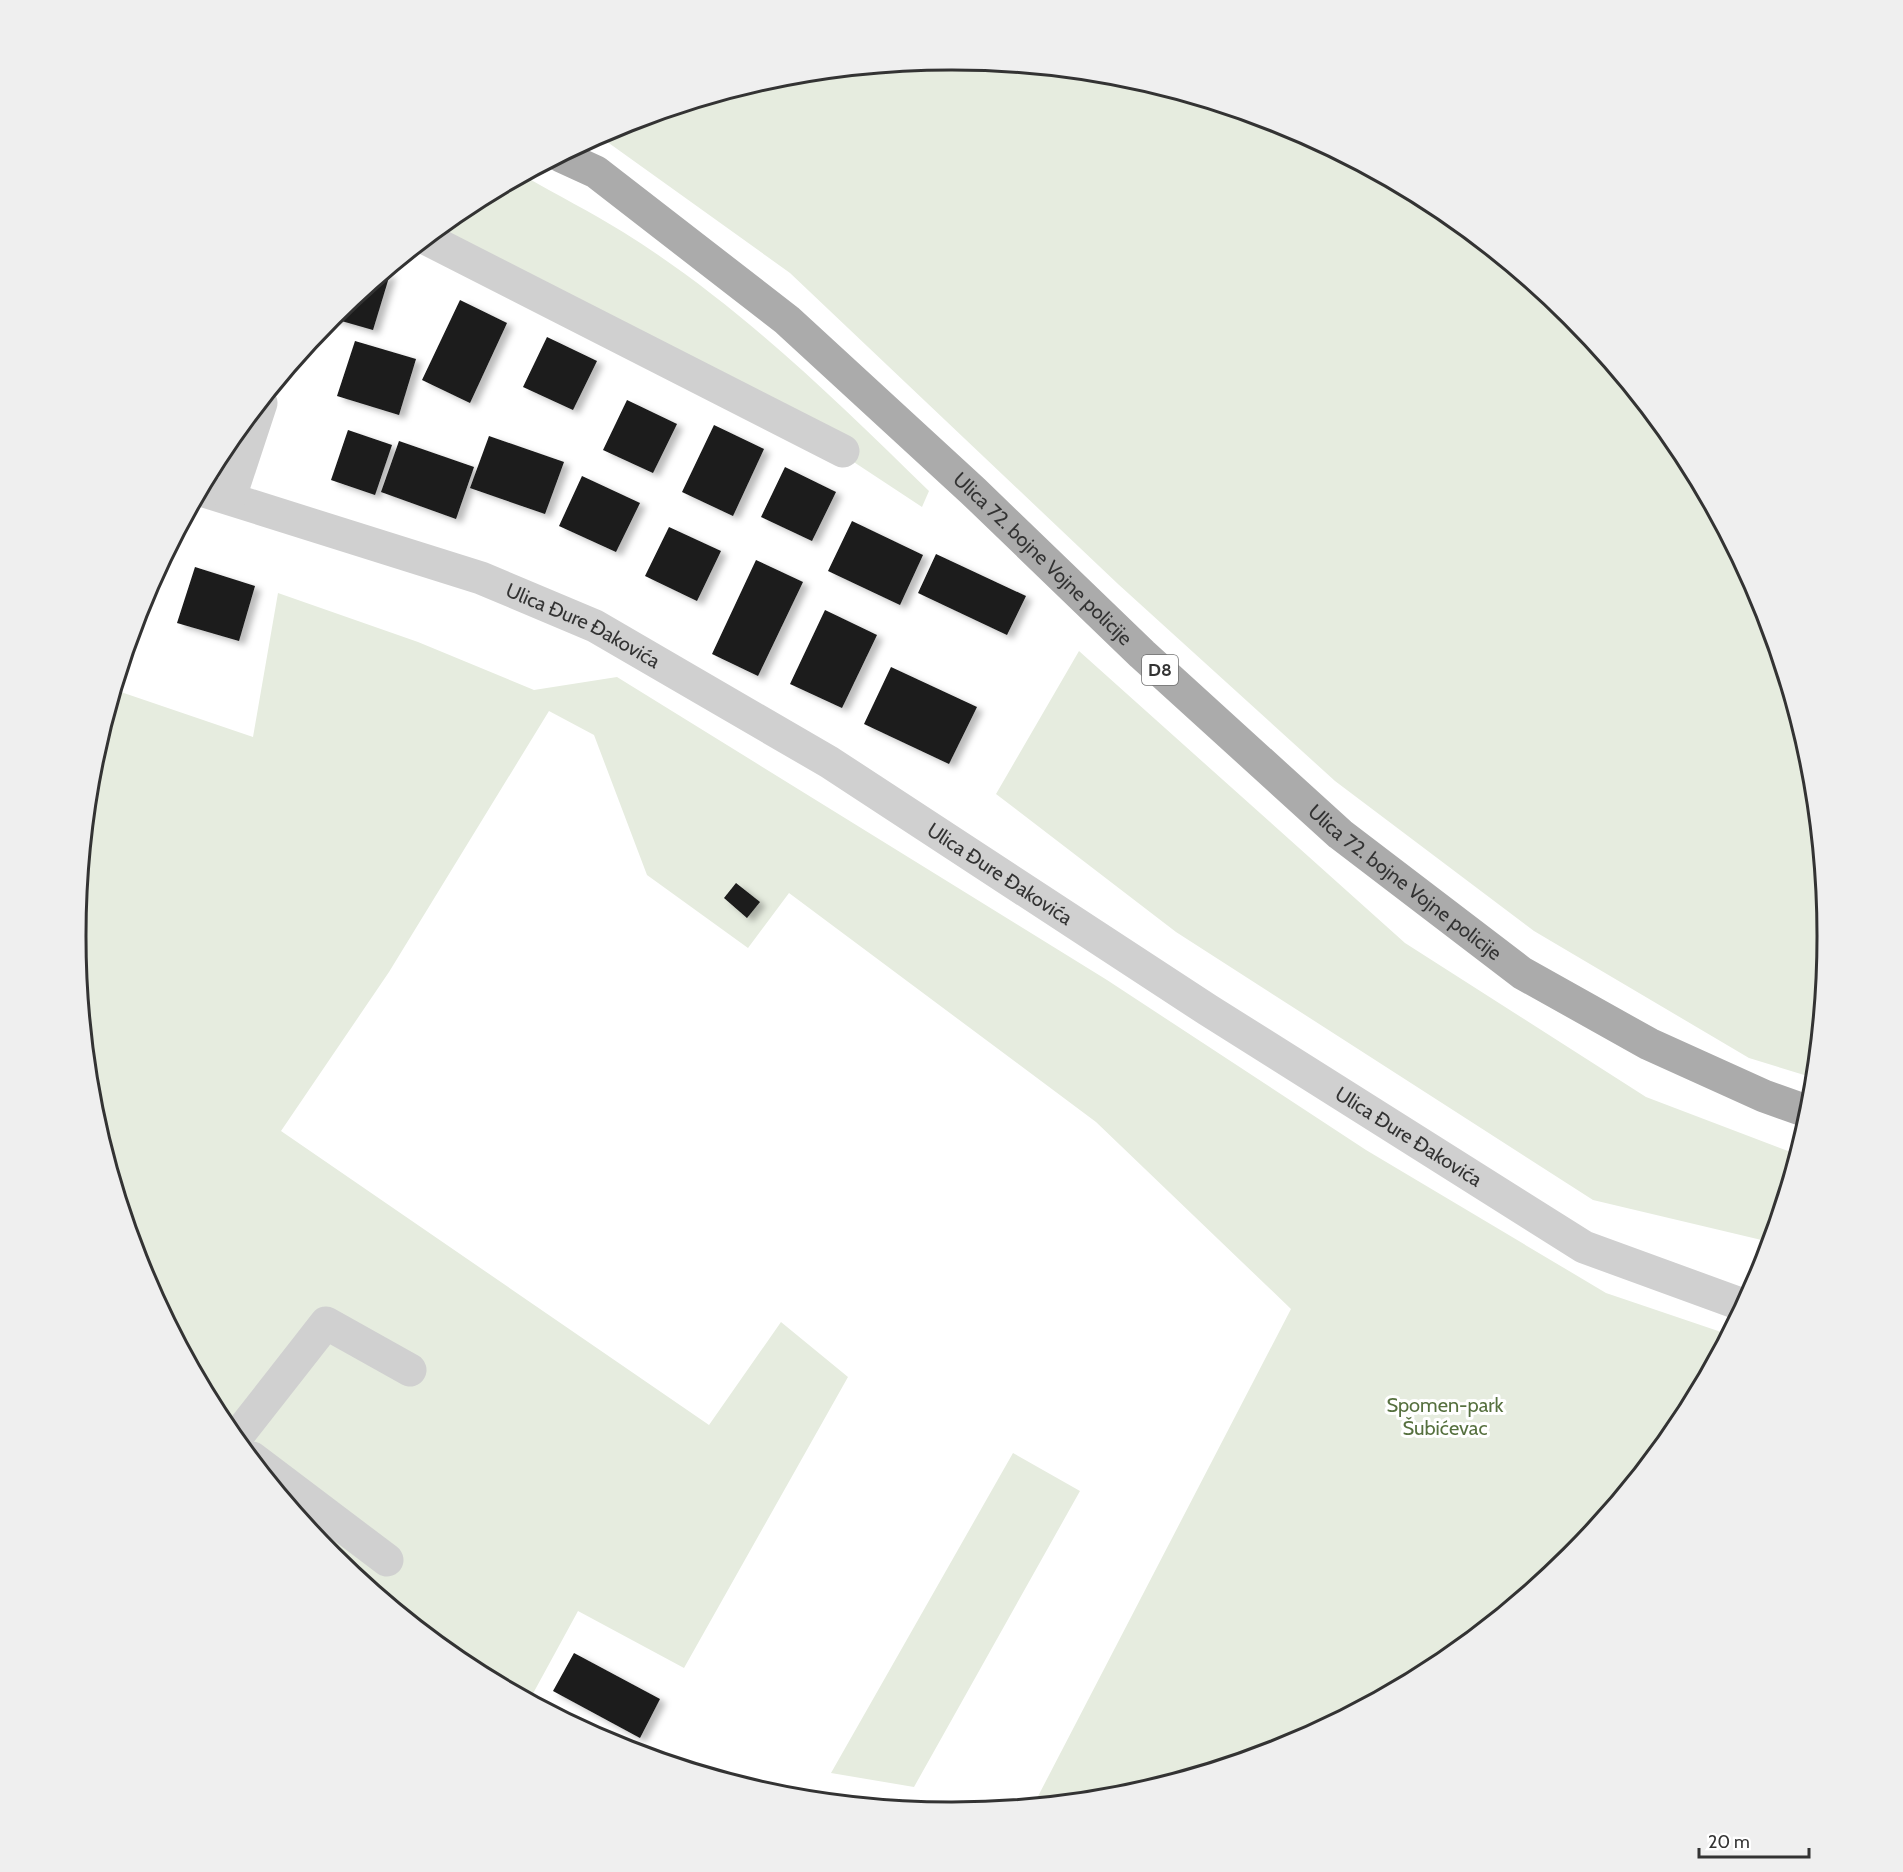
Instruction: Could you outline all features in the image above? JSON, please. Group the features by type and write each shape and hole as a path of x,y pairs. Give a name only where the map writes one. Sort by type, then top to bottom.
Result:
{"main road":[{"name":"Ulica 72. bojne Vojne policije","path":"569,160 596,172 787,321 973,491 1142,654 1340,834 1522,973 1649,1044 1764,1096 1799,1109"}],"street":[{"path":"434,243 843,452"},
{"name":"Ulica Đure Đakovića","path":"243,440 216,494 481,578 595,626 829,762 1208,1010 1584,1247 1735,1302"},
{"path":"242,1431 326,1323 410,1371"},
{"path":"275,1476 387,1560"}],"green space":[{"path":"952,70 1008,72 1064,78 1120,87 1176,100 1230,116 1283,136 1384,186 1432,216 1478,249 1564,324 1638,409 1671,455 1701,503 1728,553 1751,605 1788,712 1810,823 1817,936 1815,993 1805,1075 1749,1058 1534,931 1335,781 1118,584 790,273 607,142 673,116 727,100 783,87 839,78 895,72"},
{"path":"531,180 599,217 706,289 783,353 929,491 922,507 784,416 444,235"},
{"name":"Spomen-park Šubićevac","path":"278,593 418,642 534,690 617,677 1107,980 1366,1150 1606,1293 1721,1332 1671,1417 1602,1507 1564,1548 1522,1587 1432,1656 1384,1686 1334,1712 1283,1736 1230,1756 1120,1785 1038,1797 1291,1309 1096,1122 789,893 748,948 647,875 594,735 549,711 389,972 281,1131 709,1425 781,1322 848,1377 684,1668 578,1611 533,1693 471,1656 381,1587 339,1548 265,1463 232,1417 202,1369 175,1319 132,1214 115,1160 93,1049 86,936 93,823 103,767 121,692 253,737"},
{"path":"1079,651 1405,943 1646,1097 1790,1152 1761,1240 1593,1200 1176,932 996,794"},
{"path":"1013,1453 1080,1491 914,1787 831,1773"}],"building":[{"path":"389,279 373,330 342,321"},
{"path":"460,300 507,323 470,403 422,380"},
{"path":"547,337 597,361 573,410 523,387"},
{"path":"355,341 416,359 399,415 337,396"},
{"path":"627,400 677,424 653,473 603,450"},
{"path":"714,425 764,449 733,516 682,492"},
{"path":"348,430 392,445 375,495 331,480"},
{"path":"489,436 564,462 545,514 470,488"},
{"path":"399,441 474,467 456,519 381,492"},
{"path":"785,467 836,492 812,541 761,517"},
{"path":"582,476 640,503 616,552 559,526"},
{"path":"852,521 923,555 900,605 828,571"},
{"path":"669,527 721,551 697,601 645,576"},
{"path":"936,554 1026,596 1007,635 918,593"},
{"path":"756,560 803,582 758,676 712,654"},
{"path":"195,567 255,586 239,641 177,623"},
{"path":"825,610 877,635 842,708 790,684"},
{"path":"891,667 977,707 949,764 864,724"},
{"path":"736,883 760,902 747,918 724,898"},
{"path":"574,1653 660,1699 640,1738 553,1691"}]}
